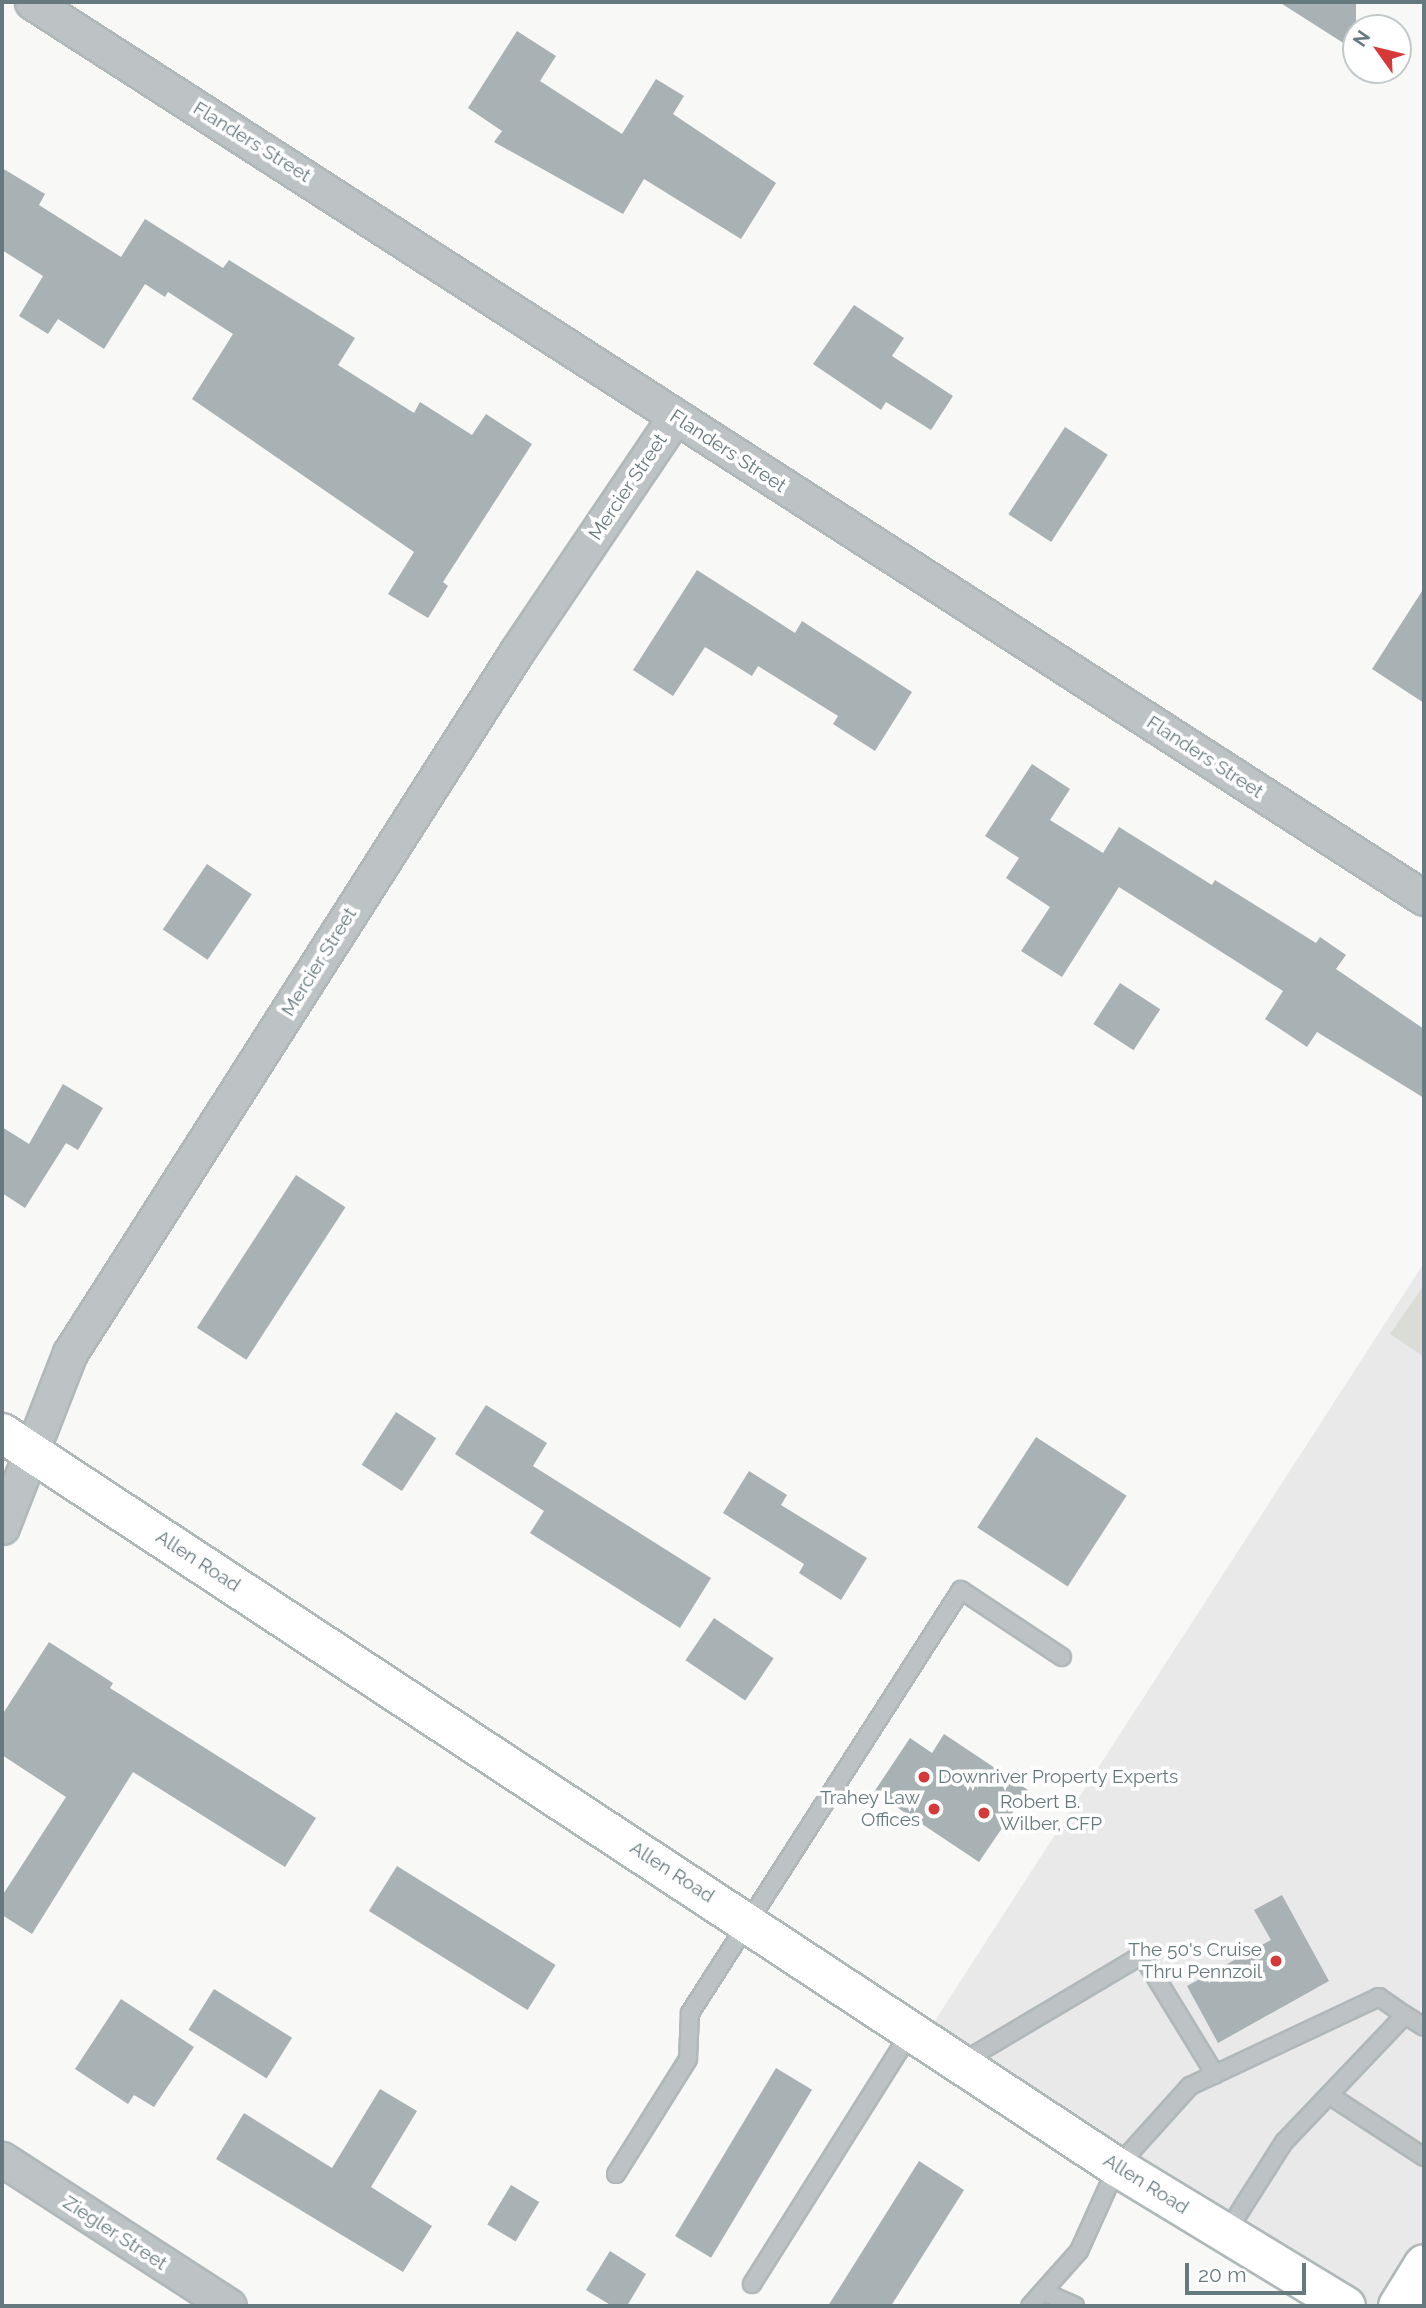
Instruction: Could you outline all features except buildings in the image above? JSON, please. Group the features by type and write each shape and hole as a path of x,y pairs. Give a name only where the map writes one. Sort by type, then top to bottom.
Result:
{"main road":[{"name":"Allen Road","path":"17,1442 964,2061 1117,2167 1346,2306"},
{"path":"1398,2306 1424,2264"}],"street":[{"name":"Flanders Street","path":"32,2 1424,898"},
{"name":"Mercier Street","path":"2,1527 17,1442 77,1341 509,663 675,417"},
{"name":"Ziegler Street","path":"2,2159 229,2306"}],"lane":[{"path":"616,2174 688,2059 690,2014 746,1920 961,1590 1062,1657"},
{"path":"964,2061 1142,1955 1215,2074"},
{"path":"1030,2306 1079,2251 1117,2167 1190,2086 1379,1997 1424,2027"},
{"path":"1226,2233 1284,2142 1405,2015"},
{"path":"752,2284 913,2028"},
{"path":"1329,2095 1424,2157"},
{"path":"1044,2292 1075,2306"}],"shaded area":[{"path":"1424,1263 1424,2306 1346,2306 925,2036"},
{"path":"1424,1285 1424,1357 1390,1334"}],"place":[{"name":"Downriver Property Experts","path":"924,1777"},
{"name":"Trahey Law Offices","path":"934,1809"},
{"name":"Robert B. Wilber, CFP","path":"984,1813"},
{"name":"The 50's Cruise Thru Pennzoil","path":"1276,1961"}]}
